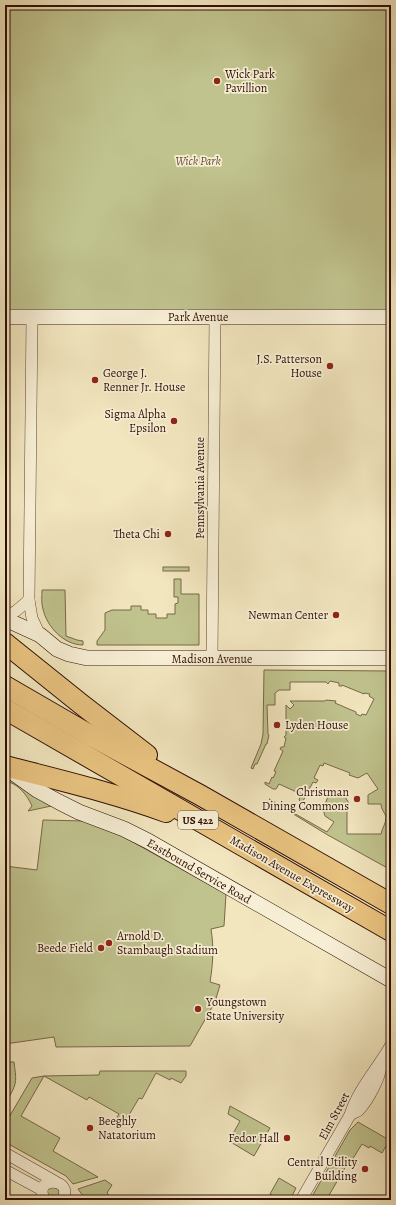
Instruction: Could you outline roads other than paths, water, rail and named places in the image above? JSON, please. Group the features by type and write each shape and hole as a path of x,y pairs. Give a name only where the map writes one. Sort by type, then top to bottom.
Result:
{"highway":[{"path":"5,643 81,704 200,795"},
{"name":"Madison Avenue Expressway","path":"5,686 391,904"},
{"name":"Madison Avenue Expressway","path":"5,709 391,931"},
{"path":"5,766 142,803 217,831"}],"street":[{"name":"Park Avenue","path":"5,317 391,318"},
{"name":"Pennsylvania Avenue","path":"212,659 215,317"},
{"path":"32,318 29,600 32,618 40,636"},
{"path":"5,618 29,600"},
{"name":"Madison Avenue","path":"5,618 40,636 57,649 69,654 87,658 391,658"},
{"name":"Eastbound Service Road","path":"5,766 37,790 79,812 124,829 148,841 391,980"},
{"name":"Elm Street","path":"301,1200 350,1115 359,1110 364,1104 380,1075 382,1061 391,1045"},
{"path":"5,1153 60,1184 64,1190 64,1197 62,1200"},
{"path":"5,1170 43,1195 44,1187 49,1182 56,1182"}],"place":[{"name":"Wick Park Pavillion","path":"217,81"},
{"name":"J.S. Patterson House","path":"330,366"},
{"name":"George J. Renner Jr. House","path":"95,380"},
{"name":"Sigma Alpha Epsilon","path":"174,421"},
{"name":"Theta Chi","path":"168,534"},
{"name":"Newman Center","path":"336,615"},
{"name":"Lyden House","path":"277,725"},
{"name":"Christman Dining Commons","path":"357,799"},
{"name":"Arnold D. Stambaugh Stadium","path":"109,943"},
{"name":"Beede Field","path":"101,948"},
{"name":"Youngstown State University","path":"198,1009"},
{"name":"Beeghly Natatorium","path":"90,1128"},
{"name":"Fedor Hall","path":"287,1138"},
{"name":"Central Utility Building","path":"365,1169"}],"park label":[{"name":"Wick Park","path":"198,161"}]}
